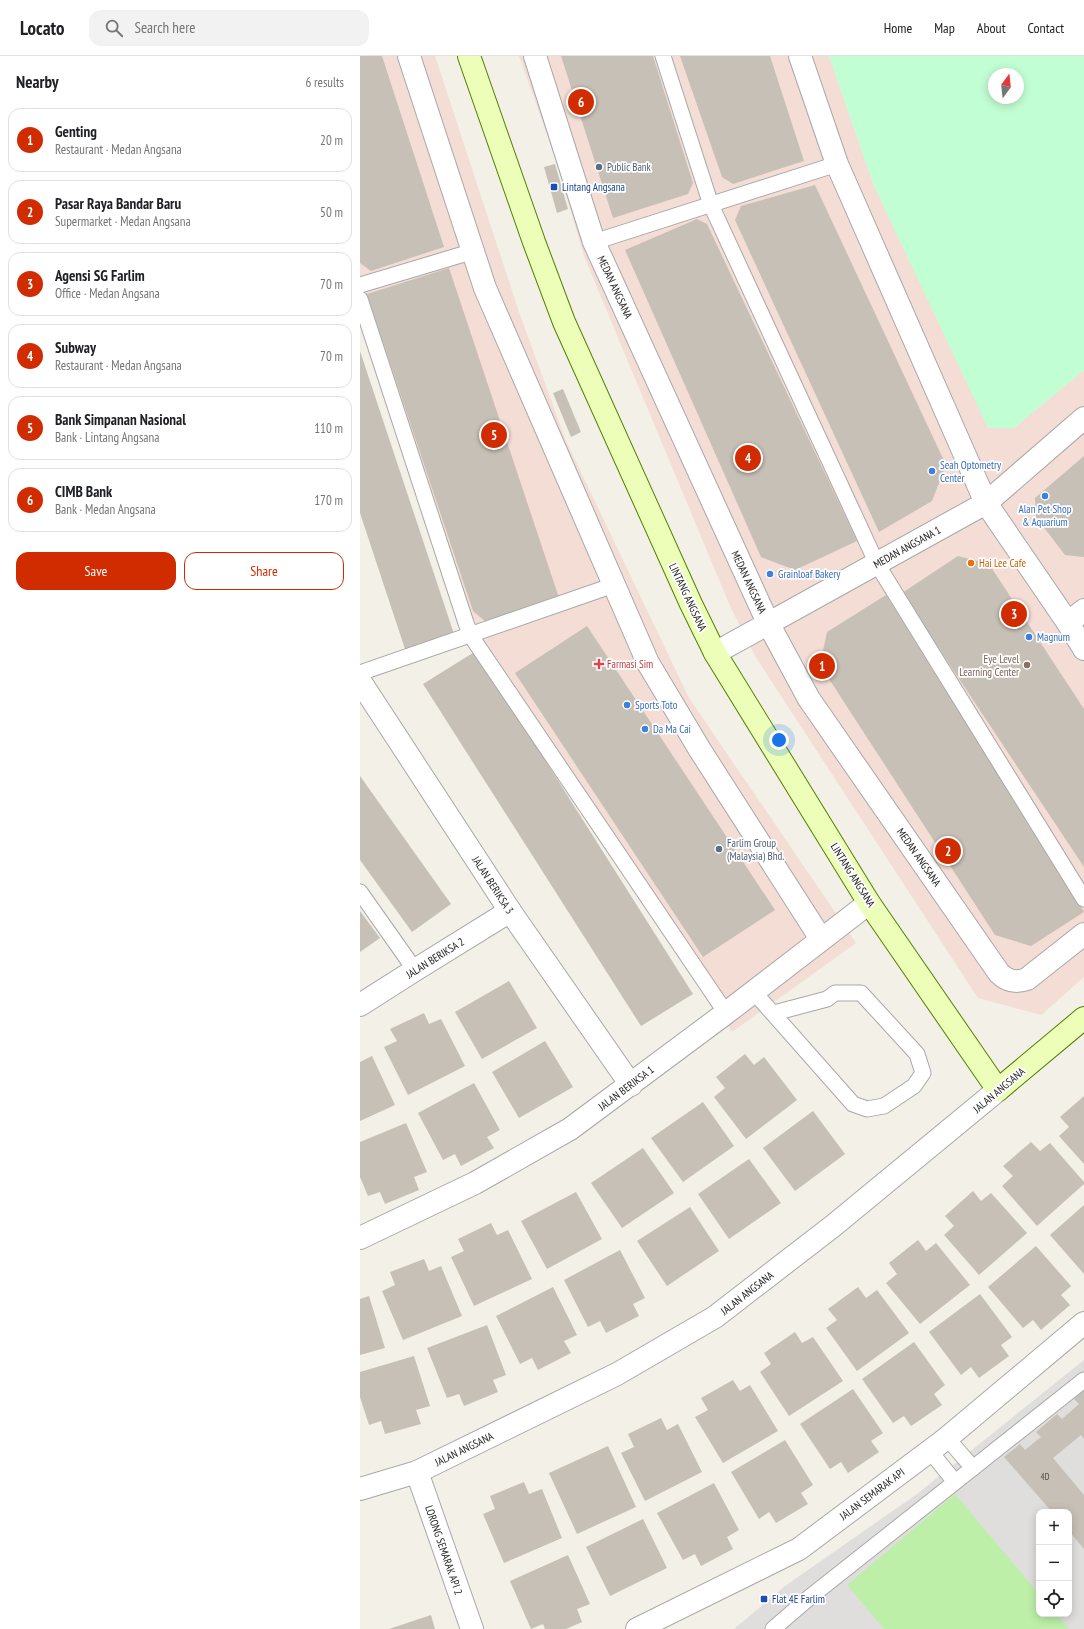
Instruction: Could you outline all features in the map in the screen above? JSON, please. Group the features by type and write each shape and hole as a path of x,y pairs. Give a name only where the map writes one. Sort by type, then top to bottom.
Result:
{"main road":[{"name":"LINTANG ANGSANA","path":"469,56 534,242 564,322 691,604 715,653 869,903 998,1090"},
{"name":"JALAN ANGSANA","path":"998,1090 1084,1018"}],"street":[{"path":"409,56 485,288 648,663 700,750 821,939"},
{"name":"MEDAN ANGSANA","path":"535,56 594,242 768,622 809,699 999,973 1005,979 1012,982 1020,982 1027,979 1084,934"},
{"path":"800,56 837,164 986,503 1076,617 1084,649"},
{"name":"MEDAN ANGSANA 1","path":"715,653 768,622 877,564 986,503 1084,418"},
{"name":"JALAN BERIKSA 3","path":"360,681 510,911 631,1085"},
{"name":"JALAN BERIKSA 1","path":"360,1238 482,1179 570,1129 631,1085 869,903"},
{"name":"JALAN BERIKSA 2","path":"360,1006 414,970 510,911"},
{"name":"JALAN ANGSANA","path":"360,1489 417,1472 617,1374 715,1317 833,1226 998,1090"},
{"name":"JALAN SEMARAK API","path":"637,1629 799,1549 947,1438 1084,1323"},
{"name":"LORONG SEMARAK API 2","path":"417,1472 472,1629"}],"lane":[{"path":"663,56 711,205 877,564 1084,899"},
{"path":"594,242 837,164"},
{"path":"360,285 474,251"},
{"path":"360,299 471,636 726,1013"},
{"path":"360,673 471,636 614,585"},
{"path":"360,892 414,970"},
{"path":"753,991 853,1104 867,1109 884,1106 914,1086 923,1073 917,1054 861,993 835,993 827,999 774,1013"},
{"path":"773,1629 810,1597 1084,1380"},
{"path":"947,1438 972,1468"},
{"path":"930,1451 955,1482"}],"shaded area":[{"path":"360,56 435,56 519,312 566,441 689,698 856,943 732,1032 469,634 360,302"},
{"path":"519,56 829,56 874,186 1014,428 1084,370 1084,977 1041,1015 978,998 755,656 730,606 584,256 555,157"},
{"path":"1084,1360 1084,1629 734,1629 785,1586 917,1494"}],"green space":[{"path":"829,56 1084,56 1084,370 1014,428 988,428 874,186"},
{"path":"955,1494 1036,1590 1036,1617 1059,1617 1069,1629 884,1629 847,1585"}],"building":[{"path":"360,56 382,56 444,247 371,271 360,263"},
{"path":"561,56 653,56 693,183 688,194 613,218"},
{"path":"680,56 770,56 804,161 733,184 722,177"},
{"path":"555,164 568,209 557,213 544,167"},
{"path":"815,185 946,465 932,501 879,532 735,220 741,206"},
{"path":"697,219 707,224 857,541 795,570 761,557 625,250"},
{"path":"449,268 559,598 486,622 473,611 367,294"},
{"path":"360,351 454,634 405,649 360,513"},
{"path":"563,389 581,432 571,437 553,393"},
{"path":"1084,456 1084,557 1065,555 1036,517 1035,498"},
{"path":"958,556 989,564 1084,709 1084,867 902,593"},
{"path":"886,595 1084,912 1031,946 995,935 820,665 827,632"},
{"path":"587,626 775,910 703,957 515,673"},
{"path":"476,651 693,994 641,1026 423,684"},
{"path":"360,776 451,904 412,932 360,860"},
{"path":"360,911 380,938 360,952"},
{"path":"509,981 537,1028 482,1059 455,1012"},
{"path":"424,1013 429,1024 441,1019 465,1066 408,1095 384,1047 397,1041 390,1029"},
{"path":"545,1041 573,1087 519,1118 492,1072"},
{"path":"745,1054 754,1065 764,1057 797,1100 746,1139 714,1097 725,1088 716,1077"},
{"path":"372,1056 395,1105 360,1121 360,1062"},
{"path":"474,1083 500,1130 487,1137 494,1148 461,1166 455,1154 443,1160 418,1113"},
{"path":"1084,1096 1084,1164 1059,1136 1069,1127 1060,1117"},
{"path":"703,1102 734,1146 683,1182 651,1138"},
{"path":"813,1111 845,1154 795,1191 763,1148"},
{"path":"406,1123 427,1172 414,1177 419,1190 385,1204 380,1192 368,1196 360,1177 360,1142"},
{"path":"1031,1142 1040,1151 1050,1143 1084,1182 1084,1184 1037,1226 1002,1186 1013,1176 1003,1166"},
{"path":"643,1148 674,1193 622,1228 591,1183"},
{"path":"749,1159 781,1203 729,1239 698,1194"},
{"path":"973,1191 981,1201 991,1193 1027,1233 979,1275 944,1235 954,1226 945,1216"},
{"path":"576,1192 602,1239 547,1269 521,1221"},
{"path":"1084,1205 1084,1274 1050,1235"},
{"path":"690,1207 719,1251 667,1286 637,1241"},
{"path":"491,1223 497,1235 508,1230 532,1279 474,1306 451,1257 464,1251 458,1239"},
{"path":"918,1240 926,1251 936,1243 970,1285 920,1324 886,1283 897,1274 889,1263"},
{"path":"1036,1246 1071,1286 1061,1295 1070,1305 1041,1330 1033,1320 1023,1328 988,1287"},
{"path":"620,1250 645,1298 633,1304 639,1316 606,1333 600,1321 588,1327 564,1280"},
{"path":"424,1259 429,1271 441,1266 462,1316 403,1340 382,1291 395,1285 390,1272"},
{"path":"553,1287 577,1335 564,1341 571,1353 538,1370 532,1358 520,1364 496,1316"},
{"path":"858,1287 866,1298 877,1290 909,1333 857,1371 826,1328 837,1320 828,1309"},
{"path":"980,1294 1012,1337 1001,1345 1009,1356 979,1378 971,1367 961,1375 929,1332"},
{"path":"369,1296 385,1348 360,1355 360,1299"},
{"path":"487,1325 506,1375 493,1380 498,1392 464,1406 459,1394 447,1398 427,1348"},
{"path":"795,1332 802,1343 813,1337 843,1381 789,1416 760,1372 771,1364 764,1353"},
{"path":"914,1342 945,1385 934,1394 942,1405 911,1426 904,1416 893,1423 862,1379"},
{"path":"414,1356 430,1406 416,1410 421,1424 385,1434 381,1421 369,1425 360,1397 360,1372"},
{"path":"733,1380 740,1391 750,1385 778,1431 723,1463 695,1417 708,1410 701,1398"},
{"path":"853,1389 883,1433 871,1441 879,1452 848,1473 841,1462 830,1469 800,1424"},
{"path":"1084,1390 1084,1439 1081,1435 1053,1458 1084,1495 1084,1549 1072,1535 1072,1509 1049,1509 1004,1457 1020,1444 1025,1450 1041,1437 1036,1432 1057,1414 1062,1419 1079,1404 1074,1399"},
{"path":"661,1418 667,1430 678,1424 702,1472 645,1501 621,1453 634,1447 628,1434"},
{"path":"785,1440 813,1485 801,1493 808,1504 776,1523 769,1512 759,1519 731,1472"},
{"path":"608,1446 636,1507 577,1534 549,1473"},
{"path":"524,1482 529,1494 542,1489 562,1538 504,1563 483,1514 495,1509 490,1496"},
{"path":"714,1483 739,1530 727,1537 733,1549 701,1566 695,1554 683,1560 657,1513"},
{"path":"643,1519 667,1568 610,1596 586,1547"},
{"path":"568,1555 590,1604 577,1609 582,1622 566,1629 545,1629 543,1624 531,1629 510,1581"},
{"path":"431,1615 435,1629 389,1629"}],"place":[{"name":"CIMB Bank","path":"581,102"},
{"name":"Public Bank","path":"599,167"},
{"name":"Lintang Angsana","path":"554,187"},
{"name":"Bank Simpanan Nasional","path":"494,435"},
{"name":"Subway","path":"748,458"},
{"name":"Seah Optometry Center","path":"932,471"},
{"name":"Alan Pet Shop & Aquarium","path":"1045,496"},
{"name":"Hai Lee Cafe","path":"971,563"},
{"name":"Grainloaf Bakery","path":"770,574"},
{"name":"Agensi SG Farlim","path":"1014,614"},
{"name":"Magnum","path":"1029,637"},
{"name":"Farmasi Sim","path":"599,664"},
{"name":"Eye Level Learning Center","path":"1027,665"},
{"name":"Genting","path":"822,666"},
{"name":"Sports Toto","path":"627,705"},
{"name":"Da Ma Cai","path":"645,729"},
{"name":"Farlim Group (Malaysia) Bhd.","path":"719,849"},
{"name":"Pasar Raya Bandar Baru","path":"948,851"},
{"name":"Flat 4E Farlim","path":"764,1599"}]}
